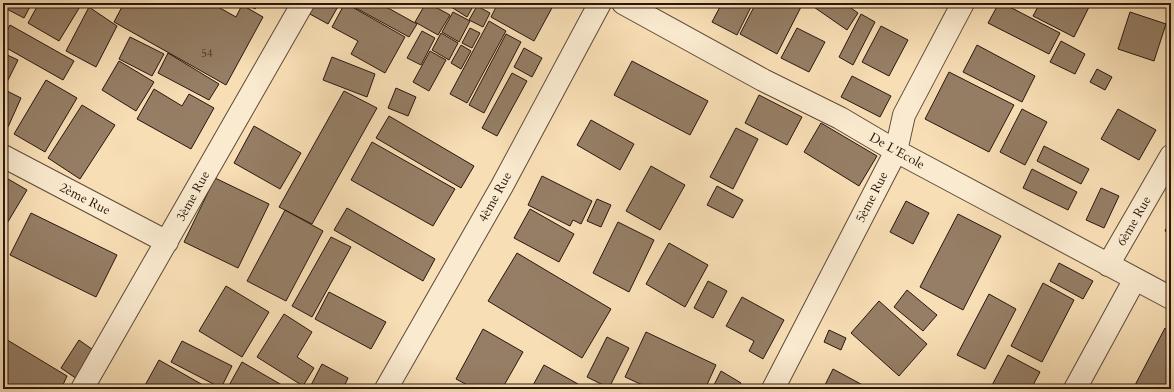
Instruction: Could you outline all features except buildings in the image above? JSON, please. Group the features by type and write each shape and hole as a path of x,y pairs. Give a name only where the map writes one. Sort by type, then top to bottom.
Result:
{"street":[{"name":"3ème Rue","path":"82,389 303,3"},
{"name":"4ème Rue","path":"386,389 502,186 600,3"},
{"name":"De L'Ecole","path":"623,3 654,10 763,80 840,118 896,151 1171,298"},
{"name":"5ème Rue","path":"773,389 896,151 904,114 963,3"},
{"name":"2ème Rue","path":"3,156 167,242"},
{"name":"6ème Rue","path":"1108,264 1171,156"},
{"path":"1075,389 1135,279"}]}
